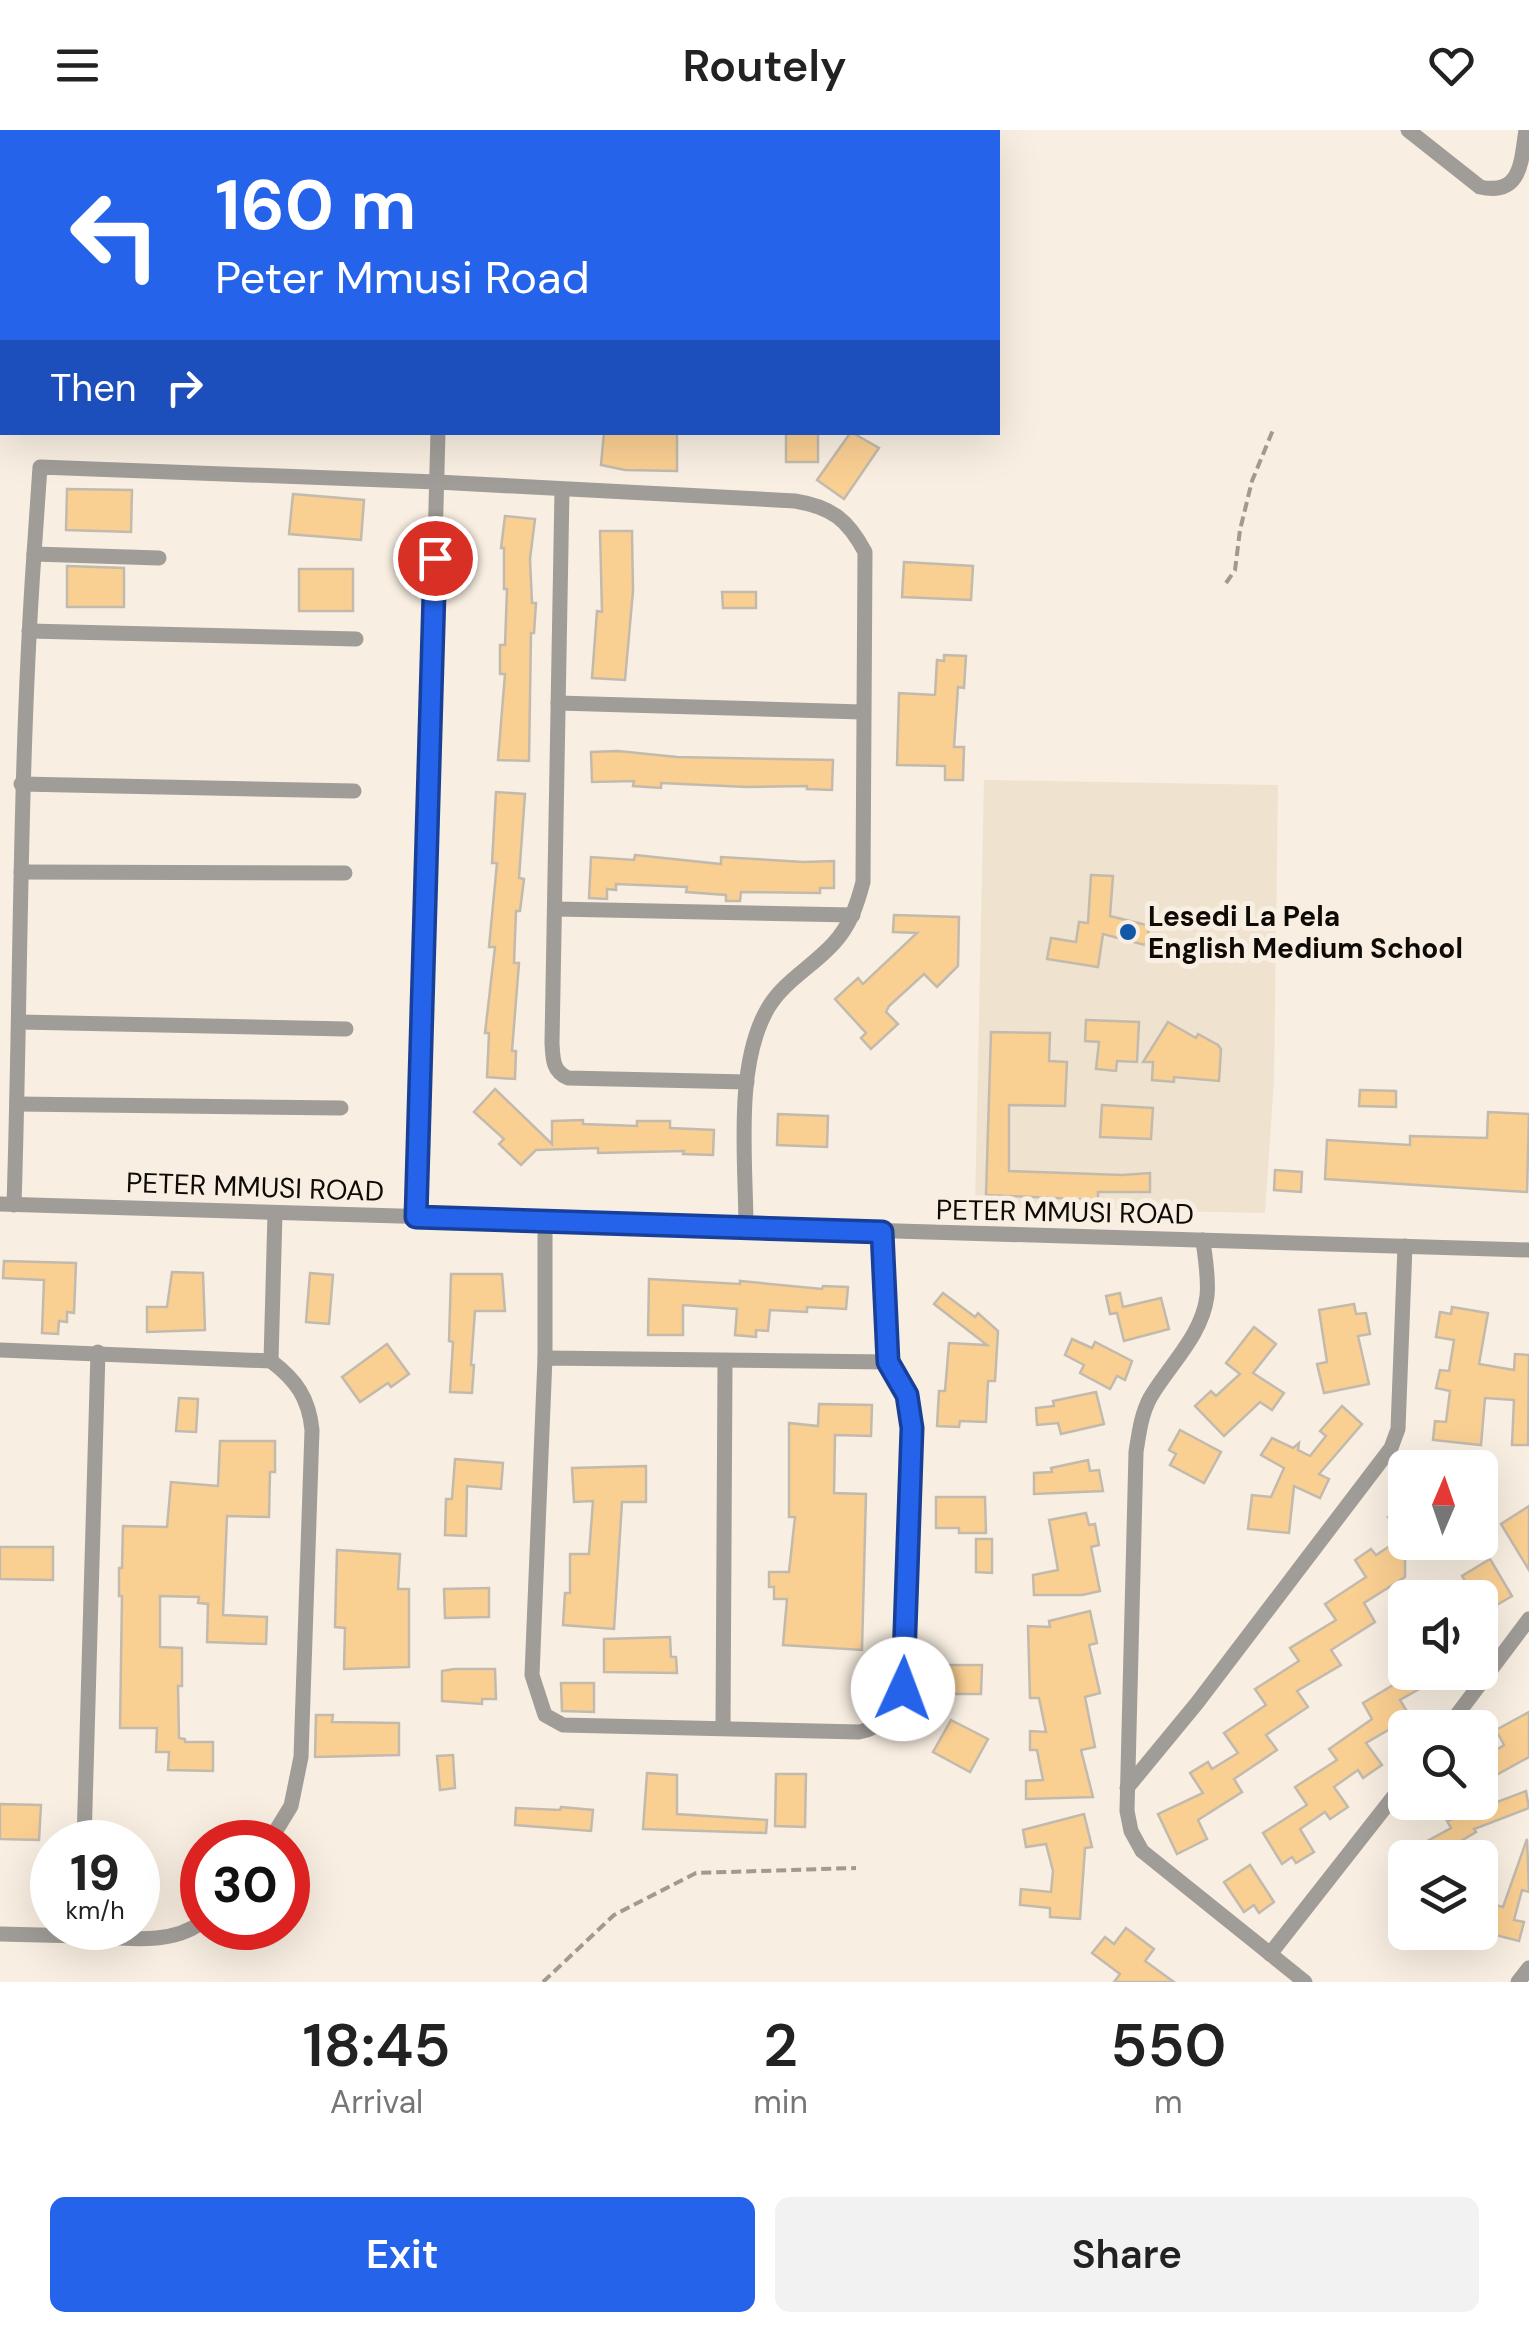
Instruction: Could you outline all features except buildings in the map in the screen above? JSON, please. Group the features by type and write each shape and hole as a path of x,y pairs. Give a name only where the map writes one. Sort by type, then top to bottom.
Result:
{"street":[{"path":"1408,130 1480,186 1494,190 1508,186 1515,178 1526,130"},
{"path":"416,1217 438,435"},
{"path":"7,1204 18,1104 22,784 40,466 795,501 813,504 852,526 865,552 863,882 853,915 834,942 785,986 757,1030 746,1082 746,1228"},
{"path":"562,490 554,1066 568,1078 746,1082"},
{"path":"34,554 159,558"},
{"path":"29,631 356,639"},
{"path":"558,704 862,712"},
{"path":"22,784 354,791"},
{"path":"21,872 345,873"},
{"path":"556,909 853,915"},
{"path":"20,1022 346,1029"},
{"path":"18,1104 341,1108"},
{"name":"PETER MMUSI ROAD","path":"7,1204 1529,1250"},
{"path":"271,1361 275,1213"},
{"path":"545,1221 545,1358 532,1675 545,1716 563,1724 859,1732 883,1722 896,1708 903,1689 912,1447 907,1395 888,1362 882,1232"},
{"path":"1204,1240 1207,1296 1201,1318 1190,1342 1150,1398 1136,1452 1129,1822 1142,1851 1305,1982"},
{"path":"1127,1788 1197,1703 1391,1448 1398,1428 1405,1246"},
{"path":"0,1350 271,1361 286,1372 306,1398 312,1430 301,1757 291,1806 282,1820"},
{"path":"85,1820 98,1352"},
{"path":"545,1358 888,1362"},
{"path":"723,1728 725,1362"},
{"path":"1461,1710 1529,1620"},
{"path":"1270,1954 1388,1804"},
{"path":"0,1934 30,1933"},
{"path":"1518,1982 1529,1968"}],"path":[{"path":"1226,583 1236,570 1240,530 1252,482 1273,430"},
{"path":"543,1982 614,1915 696,1873 856,1868"}],"shaded area":[{"name":"Lesedi La Pela English Medium School","path":"984,780 1278,785 1274,1079 1265,1213 975,1207"}],"place":[{"name":"Lesedi La Pela English Medium School","path":"1128,932"}],"route":[{"path":"435,558 416,1217 882,1232 888,1362 907,1395 912,1428 903,1689"}]}
